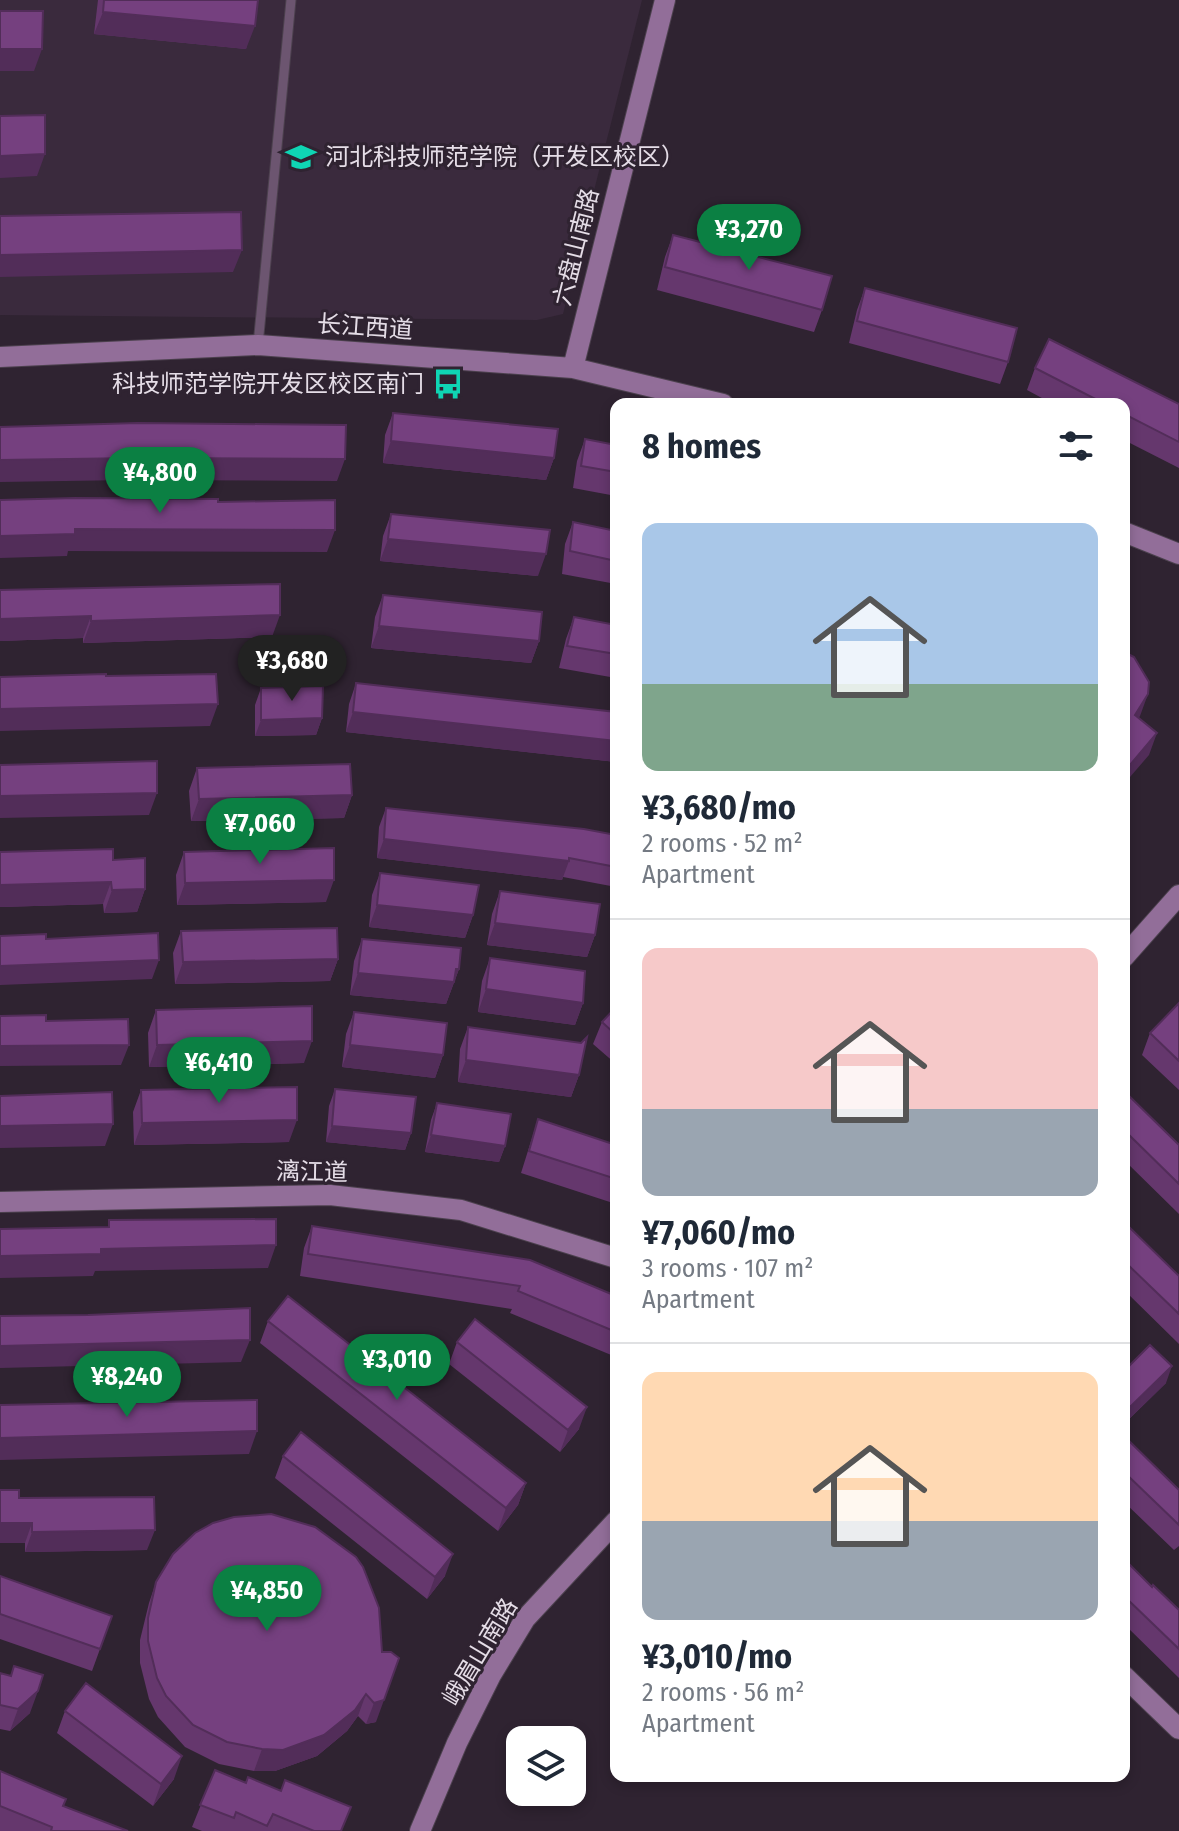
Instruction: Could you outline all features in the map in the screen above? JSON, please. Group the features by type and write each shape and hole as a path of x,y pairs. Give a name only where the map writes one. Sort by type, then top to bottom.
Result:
{"street":[{"name":"六盘山南路","path":"573,368 665,0"},
{"name":"长江西道","path":"0,357 258,345 573,368 698,398"},
{"path":"1130,534 1179,554"},
{"path":"1130,950 1179,895"},
{"name":"漓江道","path":"0,1202 330,1195 461,1210 610,1256"},
{"name":"峨眉山南路","path":"420,1831 457,1743 491,1675 525,1619 610,1527"},
{"path":"1130,1682 1179,1729"}],"lane":[{"path":"258,345 291,0"}],"shaded area":[{"name":"河北科技师范学院（开发区校区）","path":"0,0 642,0 563,314 537,320 0,315"}],"building":[{"path":"104,0 258,0 255,26 103,12"},
{"path":"0,11 43,11 42,49 0,49"},
{"path":"45,115 45,154 0,156 0,116"},
{"path":"241,212 242,250 0,255 0,216"},
{"path":"673,235 832,276 822,310 665,267"},
{"path":"865,288 1017,328 1008,362 857,321"},
{"path":"1049,339 1179,404 1179,442 1130,417 1130,398 1093,398 1035,368"},
{"path":"393,413 558,429 554,458 391,441"},
{"path":"138,423 346,425 345,459 0,460 0,427"},
{"path":"585,439 610,444 610,471 581,466"},
{"path":"218,499 218,502 335,500 335,530 75,529 75,534 0,536 0,500"},
{"path":"391,514 550,530 546,554 388,539"},
{"path":"573,522 610,530 610,560 570,551"},
{"path":"280,584 280,615 91,621 91,616 0,619 0,590"},
{"path":"383,595 542,612 539,641 379,626"},
{"path":"574,617 610,624 610,653 567,646"},
{"path":"1130,655 1149,682 1148,694 1135,715 1157,733 1130,765"},
{"path":"216,674 218,704 0,709 0,677"},
{"path":"356,683 610,711 610,740 353,712"},
{"path":"323,686 322,718 261,720 261,688"},
{"path":"157,761 157,793 0,796 0,765"},
{"path":"350,764 352,795 199,799 197,768"},
{"path":"386,808 584,829 610,834 610,866 569,858 569,861 384,839"},
{"path":"334,848 334,880 185,883 184,852"},
{"path":"113,849 113,860 145,858 145,889 112,890 111,882 0,885 0,852"},
{"path":"380,873 479,885 473,915 377,905"},
{"path":"500,891 600,904 595,935 495,923"},
{"path":"337,928 338,959 183,962 181,931"},
{"path":"158,933 159,960 0,966 0,936 46,934 46,939"},
{"path":"362,939 461,948 454,982 358,973"},
{"path":"490,958 585,971 583,1003 486,989"},
{"path":"1179,1003 1179,1061 1150,1033"},
{"path":"312,1006 312,1041 157,1045 156,1010"},
{"path":"354,1012 447,1023 443,1055 350,1045"},
{"path":"610,1013 610,1029 602,1022"},
{"path":"46,1015 46,1021 128,1019 129,1045 0,1046 0,1016"},
{"path":"468,1027 581,1043 587,1037 579,1075 466,1060"},
{"path":"297,1087 297,1120 142,1123 141,1090"},
{"path":"335,1089 416,1097 411,1133 332,1126"},
{"path":"112,1092 113,1124 0,1126 0,1096"},
{"path":"1130,1097 1179,1145 1179,1184 1130,1136"},
{"path":"437,1103 511,1114 505,1146 431,1135"},
{"path":"538,1119 610,1143 610,1177 529,1151"},
{"path":"276,1219 276,1245 101,1249 101,1254 0,1256 0,1229 109,1227 109,1220"},
{"path":"312,1226 530,1260 610,1293 610,1329 518,1291 520,1286 308,1254"},
{"path":"1130,1228 1179,1276 1179,1314 1130,1267"},
{"path":"288,1296 526,1483 506,1508 268,1321"},
{"path":"250,1308 250,1340 0,1346 0,1316"},
{"path":"475,1319 587,1407 568,1430 457,1342"},
{"path":"1150,1345 1172,1366 1130,1407 1130,1365"},
{"path":"257,1400 257,1431 0,1438 0,1405"},
{"path":"301,1432 453,1554 435,1577 283,1456"},
{"path":"1130,1442 1179,1490 1179,1525 1130,1478"},
{"path":"0,1490 19,1490 19,1498 154,1497 155,1530 32,1532 32,1523 0,1523"},
{"path":"271,1514 315,1527 356,1557 379,1608 382,1652 391,1652 399,1658 384,1700 374,1703 366,1694 355,1710 324,1735 283,1750 227,1742 193,1725 166,1696 157,1678 148,1641 148,1618 156,1582 173,1554 195,1533 213,1523 234,1517"},
{"path":"1130,1565 1179,1610 1179,1649 1130,1602"},
{"path":"0,1576 112,1616 100,1649 0,1614"},
{"path":"14,1666 43,1675 38,1691 18,1709 0,1705 0,1673 11,1676"},
{"path":"86,1683 182,1756 161,1784 65,1711"},
{"path":"215,1770 246,1783 248,1777 281,1791 285,1780 351,1807 341,1831 314,1831 273,1814 267,1826 236,1812 234,1818 200,1805"},
{"path":"0,1771 66,1799 63,1806 128,1831 51,1831 52,1827 0,1806"}],"place":[{"name":"河北科技师范学院（开发区校区）","path":"301,157"},
{"name":"科技师范学院开发区校区南门","path":"448,384"}]}
